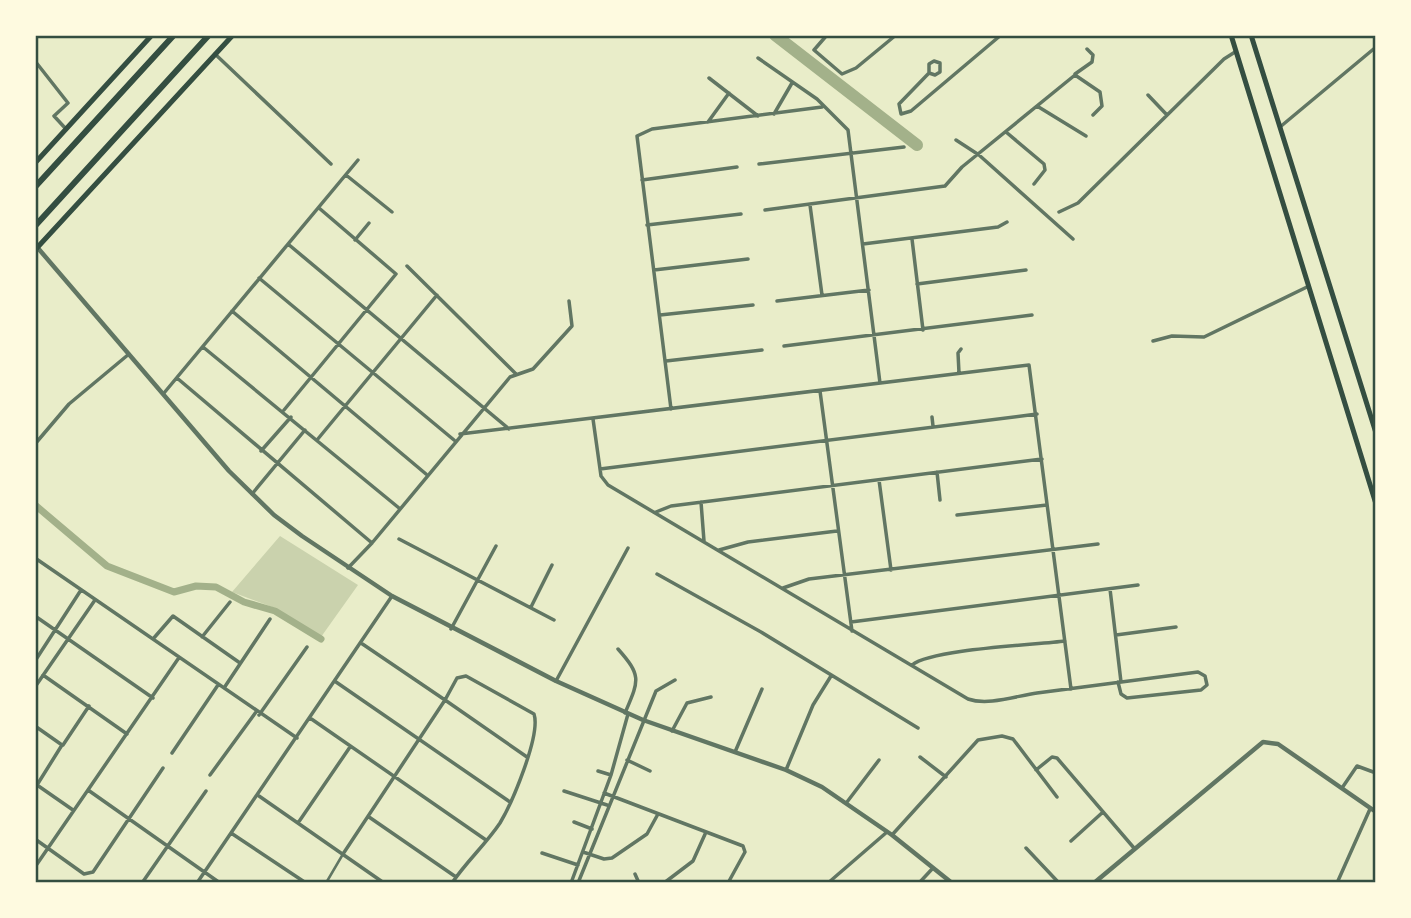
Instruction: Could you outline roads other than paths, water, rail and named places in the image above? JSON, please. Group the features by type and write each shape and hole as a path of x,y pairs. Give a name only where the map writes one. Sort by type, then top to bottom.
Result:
{"highway":[{"path":"35,187 174,35"},
{"path":"35,226 209,35"}],"main road":[{"path":"35,163 152,35"},
{"path":"36,249 233,35"},
{"path":"1231,35 1376,505"},
{"path":"1251,35 1376,433"}],"street":[{"path":"827,35 814,50 842,74 856,68 896,35"},
{"path":"929,73 900,104 901,114 911,111 1002,35"},
{"path":"1280,127 1376,47"},
{"path":"765,210 938,189 956,177 962,167 1092,62 1093,55 1087,49"},
{"path":"1059,212 1078,203 1224,59 1236,52"},
{"path":"215,54 331,164"},
{"path":"758,58 846,127 880,383"},
{"path":"35,61 68,103 54,116 66,129"},
{"path":"1075,75 1100,92 1102,106 1093,115"},
{"path":"709,78 758,116"},
{"path":"774,114 792,82"},
{"path":"708,122 729,93"},
{"path":"1148,95 1167,115"},
{"path":"1037,106 1086,136"},
{"path":"671,409 638,134 652,129 822,107"},
{"path":"1006,132 1044,164 1045,170 1034,184"},
{"path":"956,140 979,155 1073,239"},
{"path":"759,164 904,147"},
{"path":"164,393 358,160"},
{"path":"642,180 737,167"},
{"path":"346,175 392,212"},
{"path":"810,205 822,295"},
{"path":"284,410 396,274 318,208"},
{"path":"647,225 741,214"},
{"path":"863,244 998,227 1007,222"},
{"path":"355,240 369,223"},
{"path":"912,239 923,330"},
{"path":"288,244 403,337 509,429"},
{"path":"36,249 164,393 229,471 274,515 348,568 451,629 556,681 643,720 786,770 847,802 952,883"},
{"path":"654,270 748,259"},
{"path":"407,266 515,373"},
{"path":"917,284 1026,270"},
{"path":"259,278 454,441"},
{"path":"1153,341 1172,336 1204,337 1309,286"},
{"path":"777,301 869,290"},
{"path":"317,440 437,295"},
{"path":"348,568 372,543 484,406 515,373 533,369 572,326 569,301"},
{"path":"660,315 753,305"},
{"path":"232,311 426,474"},
{"path":"784,346 1031,315"},
{"path":"203,347 284,410 399,508"},
{"path":"959,373 958,353 961,349"},
{"path":"666,361 762,350"},
{"path":"35,444 69,404 130,354"},
{"path":"460,434 1029,365 1071,689"},
{"path":"926,377 928,386"},
{"path":"177,378 372,543"},
{"path":"820,391 852,631"},
{"path":"600,469 1037,414"},
{"path":"261,451 291,416"},
{"path":"932,417 933,426"},
{"path":"593,419 602,480 608,485 974,701 1071,689 1120,682 1198,672 1205,676 1207,685 1201,690 1127,698 1121,694 1120,682 1116,635 1110,589"},
{"path":"252,494 306,430"},
{"path":"655,512 671,506 1042,459"},
{"path":"937,472 940,500"},
{"path":"879,480 891,570"},
{"path":"701,502 704,541"},
{"path":"957,515 1047,505"},
{"path":"719,550 736,544 838,530"},
{"path":"398,540 554,620"},
{"path":"783,588 800,581 1098,544"},
{"path":"451,629 496,546"},
{"path":"556,681 628,548"},
{"path":"35,558 178,659 224,688 257,714 297,738"},
{"path":"531,607 552,565"},
{"path":"657,574 918,727"},
{"path":"851,622 1138,585"},
{"path":"35,661 81,590"},
{"path":"197,883 392,596"},
{"path":"35,688 95,600"},
{"path":"202,637 230,601"},
{"path":"35,616 153,698"},
{"path":"153,639 172,616 240,663"},
{"path":"224,688 270,619"},
{"path":"1116,635 1176,627"},
{"path":"912,665 935,656 1065,641"},
{"path":"361,643 527,757"},
{"path":"211,775 307,647"},
{"path":"571,883 611,775 637,677 634,667 618,649"},
{"path":"35,867 178,659"},
{"path":"43,675 127,734"},
{"path":"326,883 421,740 457,678 466,676 529,710 534,714 536,727 510,802 486,840 452,883"},
{"path":"786,770 813,705 831,676"},
{"path":"578,883 607,805 656,691 675,680"},
{"path":"336,682 510,802"},
{"path":"172,753 218,685"},
{"path":"734,754 762,690"},
{"path":"672,731 690,700 711,697"},
{"path":"73,810 36,784 89,706"},
{"path":"310,718 486,840"},
{"path":"35,726 62,745"},
{"path":"828,883 890,833 947,777 978,740 987,737 1013,739 1057,797"},
{"path":"1094,883 1263,742 1278,744 1376,812"},
{"path":"298,823 350,747"},
{"path":"920,757 947,777"},
{"path":"1036,770 1052,757 1057,758 1135,849"},
{"path":"626,760 650,771"},
{"path":"847,802 879,760"},
{"path":"1342,788 1357,766 1376,773"},
{"path":"35,839 84,874 90,873 163,768"},
{"path":"598,771 611,775"},
{"path":"88,790 128,821 220,883"},
{"path":"564,790 607,805"},
{"path":"142,883 206,791"},
{"path":"604,793 745,848 728,883"},
{"path":"258,796 384,883"},
{"path":"1337,883 1370,808"},
{"path":"1071,841 1103,812"},
{"path":"583,852 604,859 612,858 648,834 658,814"},
{"path":"369,817 456,877"},
{"path":"573,822 592,829"},
{"path":"664,883 693,861 706,832"},
{"path":"232,833 306,883"},
{"path":"1026,848 1059,883"},
{"path":"542,853 578,865"},
{"path":"919,883 933,868"},
{"path":"635,874 639,883"}],"waterway":[{"path":"775,35 917,145"},
{"path":"35,505 107,566 174,592 196,586 216,587 244,602 275,611 321,639"}]}
